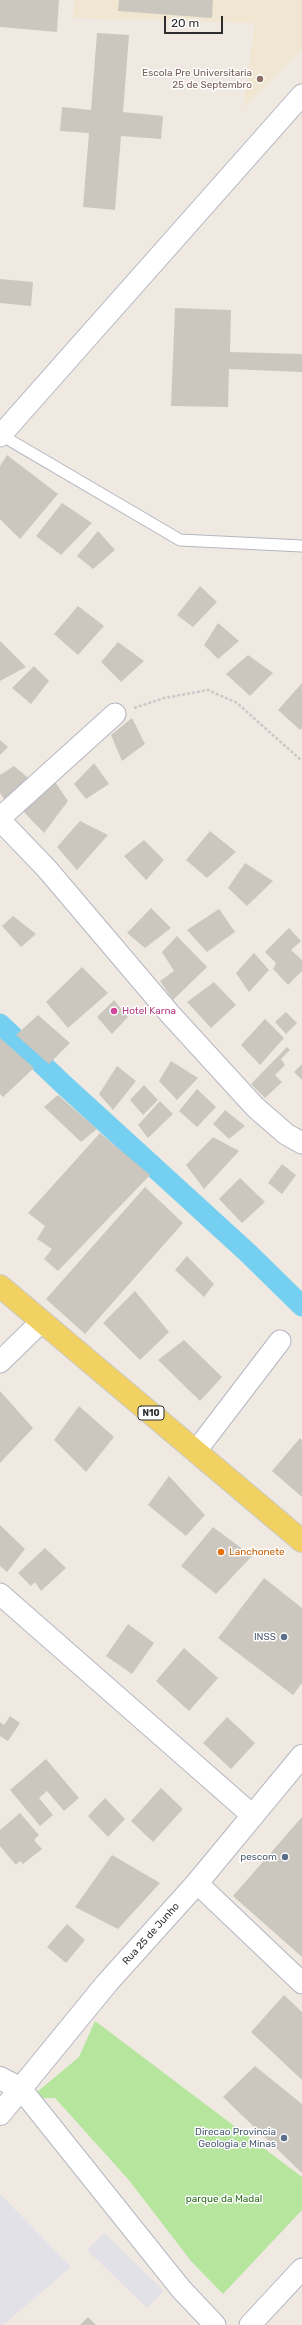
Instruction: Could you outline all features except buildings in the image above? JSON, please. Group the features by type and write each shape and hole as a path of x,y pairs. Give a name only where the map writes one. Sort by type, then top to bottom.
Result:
{"main road":[{"name":"N10","path":"0,1286 302,1541"}],"street":[{"path":"0,436 302,95"},
{"path":"115,714 0,819 47,869 170,1014 255,1107 286,1134 302,1143"},
{"path":"0,1362 41,1322"},
{"path":"196,1451 280,1341"},
{"path":"0,1594 252,1815"},
{"name":"Rua 25 de Junho","path":"0,2114 106,1984 197,1883 302,1756"},
{"path":"197,1883 302,1983"},
{"path":"0,2078 21,2089 180,2289 215,2325"},
{"path":"250,2325 302,2269"}],"lane":[{"path":"0,436 180,540 302,546"}],"path":[{"path":"115,714 164,698 208,690 237,703 302,761"}],"shaded area":[{"name":"Escola Pre Universitaria 25 de Septembro","path":"74,0 302,0 302,49 243,108 255,23 73,18"},
{"path":"0,2194 71,2267 3,2325 0,2325"},
{"path":"104,2233 164,2291 147,2308 87,2250"}],"green space":[{"name":"parque da Madal","path":"95,2021 302,2177 302,2210 223,2294 191,2261 128,2179 55,2098 30,2098 79,2057"}],"waterway":[{"path":"0,1024 63,1084 248,1253 302,1306"}],"place":[{"name":"Escola Pre Universitaria 25 de Septembro","path":"260,79"},
{"name":"Hotel Karna","path":"114,1011"},
{"name":"Lanchonete","path":"221,1552"},
{"name":"INSS","path":"284,1637"},
{"name":"pescom","path":"285,1857"},
{"name":"Direcao Provincia Geologia e Minas","path":"284,2138"}]}
